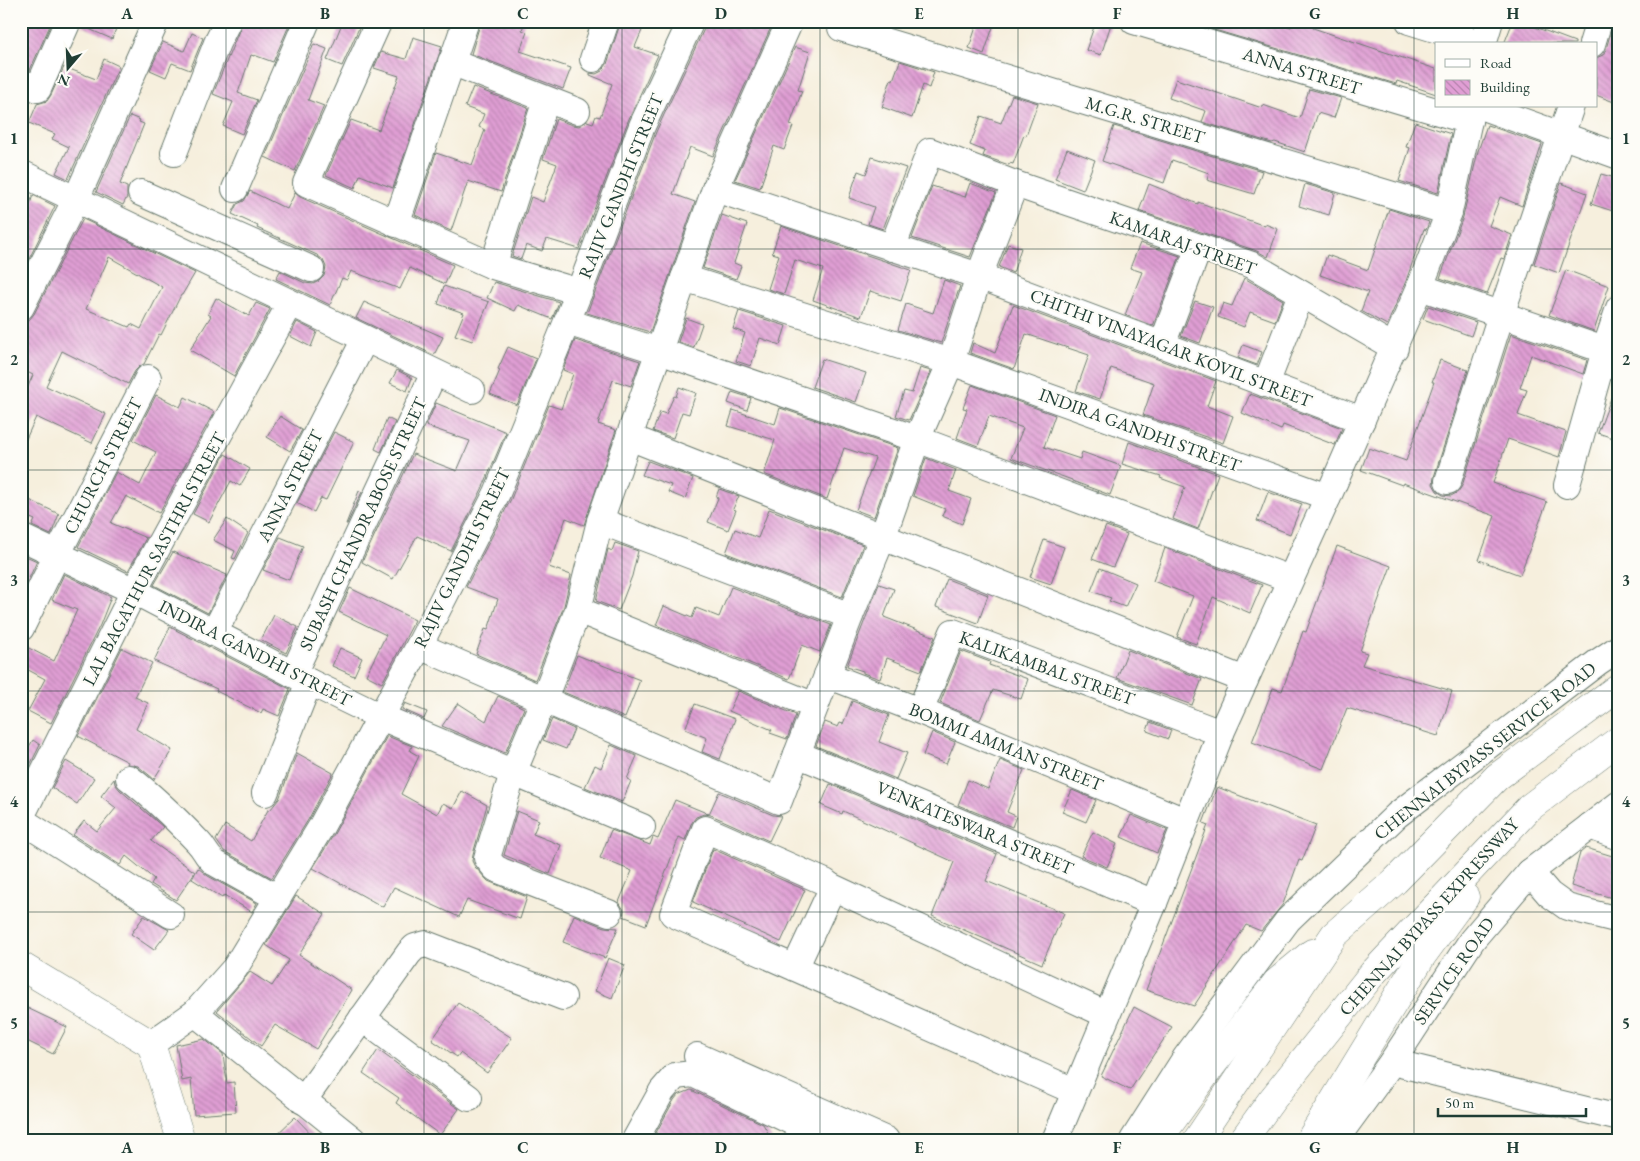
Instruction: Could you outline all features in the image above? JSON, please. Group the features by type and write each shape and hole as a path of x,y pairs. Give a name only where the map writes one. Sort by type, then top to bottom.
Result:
{"main road":[{"path":"1158,1140 1212,1064 1277,982 1395,881 1497,776 1619,687"},
{"name":"CHENNAI BYPASS EXPRESSWAY","path":"1243,1140 1271,1101 1373,973 1529,808 1619,740"},
{"path":"1310,1140 1422,956 1529,808"},
{"path":"1198,1140 1334,935"},
{"path":"21,966 151,1044 181,1140"}],"street":[{"path":"21,82 38,89 68,21"},
{"path":"21,307 76,199 156,21"},
{"path":"174,153 217,43 228,21"},
{"path":"235,190 307,21"},
{"path":"379,21 306,184 493,266 579,292"},
{"path":"396,224 466,21"},
{"path":"593,59 606,21"},
{"name":"RAJIV GANDHI STREET","path":"151,1044 195,1013 235,968 321,827 419,646 496,493 579,292 642,126 691,21"},
{"path":"609,913 501,871 491,864 487,858 513,773 578,610 600,521 715,189 790,21"},
{"name":"ANNA STREET","path":"1134,21 1435,101"},
{"path":"1409,21 1477,42"},
{"path":"1484,42 1490,21"},
{"path":"1593,42 1600,21"},
{"name":"M.G.R. STREET","path":"841,28 1448,212"},
{"path":"451,62 578,111"},
{"path":"493,266 546,100"},
{"path":"1448,481 1570,108"},
{"path":"1055,1140 1154,903 1221,733 1395,348 1420,287 1448,212 1474,111"},
{"name":"ANNA STREET","path":"1474,111 1561,135 1619,156"},
{"name":"KAMARAJ STREET","path":"892,248 930,151 1015,184 1252,265 1395,348"},
{"path":"21,173 472,390"},
{"path":"419,646 779,801 883,536 917,439 951,362 979,276 1015,184"},
{"name":"CHITHI VINAYAGAR KOVIL STREET","path":"715,189 979,276 1362,420"},
{"path":"141,193 311,269"},
{"path":"207,262 223,230"},
{"path":"1162,345 1199,247"},
{"name":"INDIRA GANDHI STREET","path":"684,278 951,362 1328,497"},
{"path":"1420,287 1612,353"},
{"path":"1266,384 1301,294"},
{"name":"LAL BAGATHUR SASTHRI STREET","path":"21,819 134,591 290,304"},
{"path":"1567,486 1612,353 1619,308"},
{"path":"566,322 659,351 917,439 1290,579"},
{"name":"ANNA STREET","path":"214,632 365,339"},
{"name":"SUBASH CHANDRABOSE STREET","path":"265,794 301,678 434,373"},
{"name":"CHURCH STREET","path":"21,628 148,378"},
{"path":"629,437 1245,680"},
{"path":"600,521 850,616"},
{"name":"INDIRA GANDHI STREET","path":"21,537 134,591 301,678 381,717 642,827"},
{"path":"578,610 815,706"},
{"name":"KALIKAMBAL STREET","path":"920,711 953,632 1221,733"},
{"name":"CHENNAI BYPASS SERVICE ROAD","path":"1133,1140 1186,1056 1288,920 1397,815 1619,648"},
{"name":"BOMMI AMMAN STREET","path":"827,675 920,711 1186,821"},
{"name":"VENKATESWARA STREET","path":"797,754 1154,903"},
{"path":"129,778 153,796 172,814 203,846 207,856 215,863 278,898"},
{"name":"SERVICE ROAD","path":"1335,1140 1392,1062 1472,940 1530,872 1619,804"},
{"path":"21,819 171,915"},
{"path":"1590,826 1619,837"},
{"path":"1074,1091 673,914 705,829 825,882 1107,1015"},
{"path":"1530,872 1549,894 1568,906 1619,920"},
{"path":"795,968 830,891 830,886"},
{"path":"303,1101 409,953 416,947 426,944 563,997"},
{"path":"195,1013 353,1140"},
{"path":"362,1018 469,1098"},
{"path":"697,1056 886,1140"},
{"path":"1392,1062 1619,1118"},
{"path":"635,1140 662,1091 675,1076 693,1074 805,1134 830,1140"}],"building":[{"path":"21,21 52,21 30,70 22,67 28,52 21,50"},
{"path":"83,21 119,21 112,39 82,26"},
{"path":"243,21 291,21 273,62 251,55 238,93 257,100 242,134 223,126 233,102 213,94"},
{"path":"343,21 362,21 342,66 327,60"},
{"path":"481,21 525,21 522,30 527,32 520,51 571,68 563,89 471,54"},
{"path":"621,21 626,21 643,28 635,47 658,55 628,121 579,249 547,239 542,251 526,245 521,259 512,256 531,197 543,202 557,164 543,159 556,119 579,126 587,121 593,123 596,116 600,117 612,84 590,75 590,73 596,74 602,71 607,64"},
{"path":"706,21 761,21 772,25 713,156 690,147 673,194 695,202 650,332 587,313 656,132 705,27"},
{"path":"978,21 995,21 984,54 969,48"},
{"path":"1096,21 1112,21 1101,55 1086,50"},
{"path":"1200,21 1265,21 1281,27 1282,24 1291,27 1293,21 1315,21 1313,28 1435,69 1435,94 1397,81 1396,84 1198,25"},
{"path":"1513,21 1519,21 1575,42 1505,42"},
{"path":"1614,21 1619,21 1619,104 1598,96 1598,57 1603,55"},
{"path":"192,33 203,38 190,70 172,63 166,77 150,70 163,42 184,51"},
{"path":"413,37 442,46 393,188 360,175 355,188 326,175 351,120 379,130 399,76 374,68 381,52 406,59"},
{"path":"314,44 327,49 308,100 324,106 295,171 265,157"},
{"path":"795,47 810,52 798,90 802,91 790,125 793,126 784,150 774,146 760,188 735,180"},
{"path":"104,59 119,66 68,179 56,173 69,147 52,139 55,134 29,123 37,104 47,101 51,95 64,67 96,79"},
{"path":"900,61 934,72 929,88 923,85 912,118 882,107 891,79 893,80"},
{"path":"1176,79 1262,108 1263,105 1300,118 1309,89 1341,98 1334,118 1318,113 1305,152 1202,122 1206,111 1169,98"},
{"path":"473,87 528,108 501,192 468,181 451,231 415,215 436,153 472,165 485,130 479,127 484,114 465,107"},
{"path":"1012,95 1038,103 1013,164 1010,163 1009,165 983,156 985,151 970,145 981,116 1001,123"},
{"path":"130,116 144,124 120,184 127,187 127,197 123,205 96,192"},
{"path":"1415,122 1451,134 1438,193 1399,181 1410,148 1406,147"},
{"path":"1487,125 1542,144 1522,206 1500,197 1489,226 1512,235 1504,259 1501,258 1487,294 1440,278 1463,217 1478,151"},
{"path":"1114,126 1262,171 1254,194 1207,180 1209,173 1172,160 1164,183 1102,161"},
{"path":"1067,149 1095,160 1083,190 1055,179"},
{"path":"872,157 906,168 883,229 868,224 874,207 849,198 858,171 866,174"},
{"path":"1601,174 1619,179 1619,213 1591,204"},
{"path":"970,183 996,193 970,257 912,238 932,186 965,197"},
{"path":"1561,183 1587,193 1559,273 1534,264"},
{"path":"1149,184 1198,204 1198,202 1278,229 1268,257 1257,251 1139,211"},
{"path":"1305,184 1335,193 1329,215 1299,206"},
{"path":"250,191 287,209 295,193 300,197 453,265 445,284 410,268 400,289 351,271 347,280 342,278 330,305 276,279 280,271 305,283 313,284 324,276 326,267 323,260 317,255 257,228 258,226 232,214 237,204 244,201"},
{"path":"33,195 55,206 28,261 21,258 21,200 30,204"},
{"path":"1389,209 1429,222 1426,230 1424,229 1406,281 1387,325 1361,311 1368,292 1320,275 1327,255 1368,270"},
{"path":"722,215 747,224 734,263 741,266 736,279 703,268"},
{"path":"83,219 195,273 181,295 161,335 159,334 144,364 135,371 128,384 62,351 46,386 106,414 92,443 36,417 21,450 21,402 33,375 21,369 21,322 29,320 34,314","holes":["109,257 162,287 141,329 131,324 129,327 86,309"]},
{"path":"781,226 911,270 901,301 870,291 861,317 813,300 823,269 795,260 784,294 768,289 779,255 772,253"},
{"path":"1140,243 1180,256 1153,326 1125,315 1142,272 1130,268"},
{"path":"1008,244 1021,248 1013,273 999,267"},
{"path":"1566,270 1609,286 1594,331 1549,315"},
{"path":"1244,278 1283,300 1275,321 1250,312 1244,327 1218,317 1223,303 1232,306"},
{"path":"944,280 960,286 941,343 898,330 906,304 933,313"},
{"path":"494,282 559,302 552,319 518,305 515,311 487,298"},
{"path":"444,286 489,302 472,341 455,335 464,313 438,304"},
{"path":"216,298 249,316 256,303 270,309 234,376 190,350 211,316 208,314"},
{"path":"1195,301 1213,307 1200,343 1181,336"},
{"path":"364,302 443,337 434,355 356,318"},
{"path":"1013,305 1216,381 1207,406 1233,416 1223,443 1143,415 1154,383 1111,368 1100,399 1076,391 1089,355 1026,334 1014,369 970,353 973,343 995,353"},
{"path":"1428,306 1476,322 1471,336 1423,319"},
{"path":"739,311 786,326 780,345 760,338 751,366 736,361 745,333 733,329"},
{"path":"686,318 702,324 694,347 678,342"},
{"path":"297,322 317,332 311,347 290,336"},
{"path":"1511,334 1587,360 1583,374 1531,355 1520,388 1527,390 1518,415 1566,432 1559,457 1508,439 1493,483 1547,502 1520,575 1479,560 1495,516 1361,470 1369,448 1406,461 1440,360 1468,370 1433,484 1437,491 1443,495 1451,496 1458,492 1462,486"},
{"path":"575,340 640,361 631,386 613,380 598,424 616,430 584,525 566,518 549,567 571,575 564,606 535,680 476,654 485,629 488,630 498,599 466,587 511,499 549,405 561,409 573,374 563,370"},
{"path":"1243,345 1262,352 1257,365 1238,358"},
{"path":"508,347 536,359 517,405 490,394"},
{"path":"822,359 866,373 856,402 812,387"},
{"path":"920,368 931,371 909,420 896,416 904,391 912,393"},
{"path":"397,370 412,378 407,391 390,383"},
{"path":"1617,382 1619,383 1619,440 1598,433"},
{"path":"972,385 1055,415 1044,447 1080,459 1082,452 1121,466 1110,495 1011,458 1023,428 989,416 978,446 957,438 967,409 963,408"},
{"path":"679,387 696,393 689,414 682,412 673,438 653,431 660,412 666,414 674,396 676,397"},
{"path":"732,392 751,398 747,410 728,403"},
{"path":"1250,394 1342,428 1335,445 1283,425 1281,430 1242,413"},
{"path":"156,395 180,407 185,397 214,412 159,513 126,496 111,523 146,538 128,571 78,547 116,472 140,485 156,452 133,440"},
{"path":"436,403 506,432 483,487 451,551 417,536 393,579 362,562 413,454 457,471 470,441 426,426"},
{"path":"780,408 898,448 874,517 856,510 875,458 844,448 827,499 764,474 775,440 728,426 733,410 775,424"},
{"path":"280,416 302,430 290,451 267,437"},
{"path":"387,418 395,422 381,452 375,449"},
{"path":"334,432 354,442 326,500 321,498 314,512 297,503"},
{"path":"1129,442 1218,474 1198,529 1173,519 1185,487 1160,478 1161,476 1122,464"},
{"path":"225,454 250,469 240,486 231,481 209,522 193,514"},
{"path":"926,458 956,470 949,491 971,499 962,524 942,516 945,509 913,496"},
{"path":"648,461 693,478 685,499 668,492 671,485 642,475"},
{"path":"719,489 739,496 733,509 736,510 728,530 708,522 718,498 716,497"},
{"path":"359,491 362,492 346,524"},
{"path":"1268,492 1302,504 1290,534 1257,521"},
{"path":"21,496 59,514 51,535 32,526 35,520 21,514"},
{"path":"769,509 863,545 842,597 726,553 735,529 758,538"},
{"path":"227,519 248,533 235,559 232,558 235,551 213,540"},
{"path":"1106,526 1127,534 1113,567 1092,559"},
{"path":"280,537 303,546 289,580 263,570"},
{"path":"1044,540 1064,547 1051,584 1030,577"},
{"path":"615,543 638,551 632,576 619,610 596,601 608,549 612,551"},
{"path":"1337,546 1391,566 1360,651 1367,653 1362,665 1452,691 1438,736 1347,708 1323,769 1252,742 1273,688 1282,691 1303,631 1306,632"},
{"path":"1165,548 1262,585 1250,613 1213,597 1196,644 1177,637 1193,596 1153,581"},
{"path":"173,552 227,575 208,613 154,585"},
{"path":"21,554 37,561 24,589 21,588"},
{"path":"1100,568 1136,583 1125,607 1109,601 1111,598 1091,591"},
{"path":"64,574 111,597 100,625 51,723 28,711 45,679 21,666 21,644 54,661 77,610 52,600"},
{"path":"947,579 988,595 978,623 936,607"},
{"path":"879,584 894,589 884,617 935,637 921,671 887,658 880,679 847,666"},
{"path":"731,587 831,625 820,652 802,645 789,679 656,625 664,606 692,618 696,608 719,617"},
{"path":"350,588 415,620 382,683 366,675 386,635 339,612"},
{"path":"274,615 298,627 286,653 261,640"},
{"path":"170,627 290,689 279,716 263,709 261,713 216,691 217,689 154,661"},
{"path":"122,648 152,663 135,697 148,703 136,729 172,750 154,779 138,766 127,764 128,762 78,736"},
{"path":"340,648 362,658 354,676 332,666"},
{"path":"1128,650 1202,679 1192,705 1117,678"},
{"path":"961,651 990,662 989,665 1028,679 1021,699 993,690 980,720 940,703"},
{"path":"577,655 640,680 625,718 563,692"},
{"path":"738,691 796,715 787,739 770,733 772,730 729,711"},
{"path":"498,696 524,708 505,753 442,726 458,703 486,721"},
{"path":"852,701 889,715 879,742 907,753 896,779 816,746 825,722 838,727 840,723 843,724"},
{"path":"405,703 427,712 424,719 402,709"},
{"path":"695,704 735,719 720,759 702,752 707,738 685,729"},
{"path":"552,719 574,729 566,749 543,740"},
{"path":"1150,722 1171,730 1168,739 1147,731"},
{"path":"932,732 955,742 946,764 923,755"},
{"path":"387,736 412,746 410,751 419,756 401,794 437,814 443,803 453,808 462,791 487,805 472,861 488,881 527,897 520,919 467,900 459,917 394,887 383,907 313,868 334,834"},
{"path":"33,740 40,745 21,783 21,760"},
{"path":"611,745 637,756 627,779 631,781 622,802 585,787 595,765 601,768"},
{"path":"297,753 333,773 308,820 272,878 224,851 216,840 225,825 251,841 268,810 279,799"},
{"path":"1000,760 1024,770 1007,812 1016,816 1012,827 958,805 968,780 988,789"},
{"path":"66,761 94,778 77,804 52,788"},
{"path":"114,779 115,784 120,790 163,827 151,841 195,872 176,900 151,884 154,879 126,856 120,865 73,835 84,821 97,831 116,808 101,796"},
{"path":"830,784 997,854 986,881 1064,913 1042,964 932,916 954,862 843,811 842,814 821,805"},
{"path":"1217,787 1316,825 1302,861 1299,860 1283,904 1261,931 1246,925 1194,1006 1146,990 1208,825 1203,823"},
{"path":"1072,790 1096,800 1086,822 1062,812"},
{"path":"719,792 773,815 781,816 769,841 711,815 704,814 696,817 685,840 679,837 646,925 623,916 624,910 619,902 632,871 600,858 611,830 650,845 653,837 658,839 675,800 709,814"},
{"path":"517,811 539,820 533,834 561,845 550,874 504,855"},
{"path":"1131,815 1167,830 1157,853 1121,837"},
{"path":"1093,832 1117,844 1107,867 1081,856"},
{"path":"1586,848 1619,858 1619,900 1571,886 1580,853"},
{"path":"713,849 805,890 781,942 693,902"},
{"path":"198,868 208,876 257,903 252,912 224,895 222,898 192,879"},
{"path":"296,896 325,914 299,955 352,990 316,1049 275,1025 261,1046 217,1011 250,972 272,986 289,960 266,945"},
{"path":"574,915 604,927 618,928 605,958 563,942"},
{"path":"144,916 169,930 154,950 131,934"},
{"path":"608,958 625,965 612,998 595,991"},
{"path":"458,1003 512,1038 487,1073 460,1053 457,1057 432,1040"},
{"path":"21,1005 67,1027 53,1054 21,1038"},
{"path":"1134,1007 1172,1027 1130,1090 1101,1076"},
{"path":"204,1039 223,1054 227,1083 234,1082 236,1112 194,1115 191,1079 182,1081 176,1045"},
{"path":"378,1050 459,1109 440,1135 396,1103 399,1098 363,1073"},
{"path":"691,1090 763,1124 772,1140 652,1140 674,1100 678,1095"},
{"path":"295,1117 317,1140 271,1140"}]}
